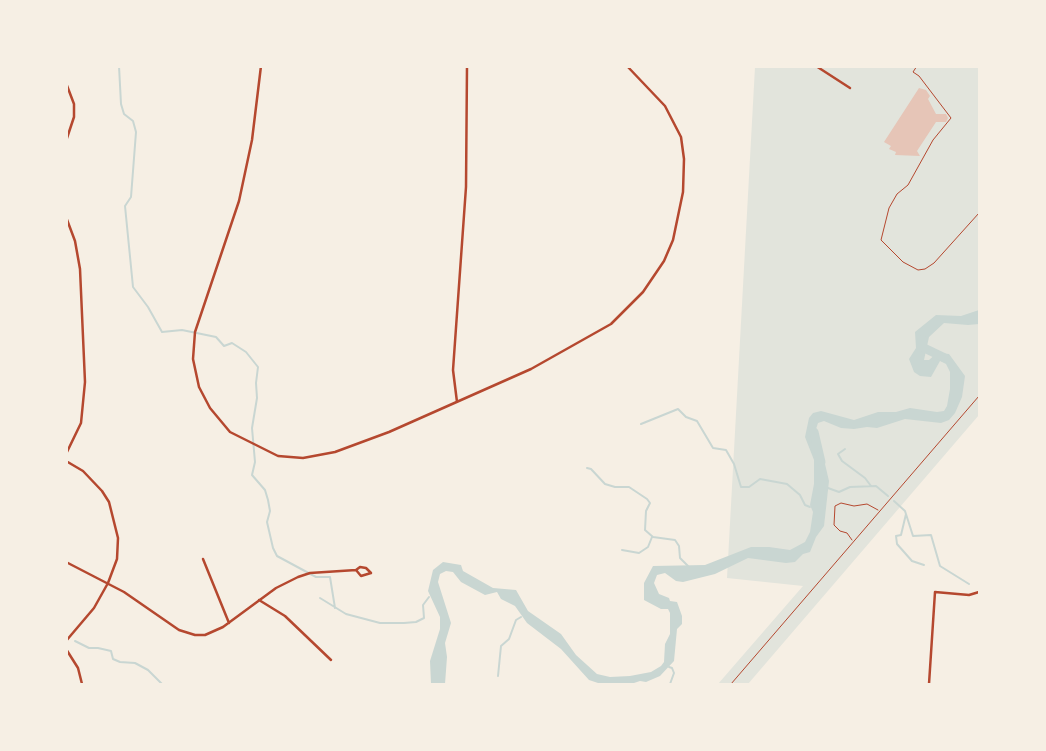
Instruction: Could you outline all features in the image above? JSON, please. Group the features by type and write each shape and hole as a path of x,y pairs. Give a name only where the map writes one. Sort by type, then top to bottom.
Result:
{"street":[{"path":"261,66 252,140 239,201 195,332 194,371 210,408 230,432 278,456 303,458 357,444 458,403 532,368 611,324 643,292 664,261 673,240 683,192 684,159 681,137 665,106 627,66"},
{"path":"458,403 453,370 466,187 467,66"},
{"path":"816,66 850,88"},
{"path":"66,83 74,104 74,117 66,141"},
{"path":"66,216 75,241 80,269 85,369 82,423 66,454"},
{"path":"66,461 93,480 109,502 118,538 117,559 108,583 94,608 66,641"},
{"path":"203,559 229,623"},
{"path":"66,562 108,583 186,634 205,635 229,623 276,588 298,576 356,570"},
{"path":"929,684 934,592 979,592"},
{"path":"259,600 285,616 331,660"},
{"path":"66,649 79,668 82,684"}],"path":[{"path":"917,66 913,72 951,118 933,140 908,185 897,194 889,208 881,240 904,262 918,270 925,269 934,264 979,213"},
{"path":"731,684 979,396"},
{"path":"853,542 847,533 834,525 835,506 841,503 854,506 867,504 879,512"}],"shaded area":[{"path":"755,67 979,67 979,415 748,684 718,684 803,586 727,578"},
{"path":"979,310 979,324 944,323 929,337 924,360 929,360 937,353 949,354 965,376 962,397 949,420 941,423 905,419 877,428 854,429 841,428 824,421 818,423 817,448 829,481 824,526 810,552 803,554 795,562 786,563 748,558 715,574 683,582 676,581 665,573 657,575 654,583 659,594 677,602 682,616 682,624 677,629 674,661 660,676 631,684 601,684 589,680 561,649 527,623 515,606 501,599 497,592 485,595 461,582 453,572 446,571 440,574 438,582 451,623 445,643 445,684 431,684 430,661 440,629 440,617 428,591 433,570 443,562 461,565 463,571 493,588 516,590 528,611 561,634 576,655 597,674 610,677 630,676 651,672 661,666 664,662 665,644 670,634 670,613 668,609 661,609 644,600 644,583 653,566 705,565 751,547 790,550 805,542 810,532 813,512 810,505 814,484 814,460 805,437 809,418 813,413 821,411 854,420 878,412 896,412 910,408 944,411 950,389 950,372 946,364 940,361 931,377 920,376 914,372 909,359 916,348 915,332 936,315 961,316"}],"building":[{"path":"919,88 926,90 930,96 928,99 936,114 946,114 948,118 946,122 936,122 917,151 920,156 895,155 896,152 889,149 891,146 884,142"}],"waterway":[{"path":"119,66 121,104 124,114 133,121 136,132 131,197 125,206 133,287 162,332 182,330 216,337 224,346 232,343 246,352 258,367 252,428 255,462 252,475 265,490 268,500 270,511 267,522 273,548 277,556 316,577 330,577 335,608"},
{"path":"922,340 922,347 945,358"},
{"path":"641,424 678,409 686,417 697,421 713,448 726,450 734,464 741,487 749,487 760,479 787,484 800,495 805,505 810,507"},
{"path":"814,432 821,462"},
{"path":"845,449 838,454 842,461 865,478 871,486"},
{"path":"587,468 605,484 629,487 647,499 650,503 646,511 645,530 653,537 675,540 679,546 680,558 689,567"},
{"path":"828,488 839,492 850,487 876,486 888,496"},
{"path":"894,501 905,511 913,536 931,535 940,566 969,584"},
{"path":"906,514 901,535 896,536 897,544 912,561 924,565"},
{"path":"622,550 639,553 648,547 652,537"},
{"path":"320,598 346,614 380,623 404,623 424,618 423,605 429,597"},
{"path":"498,676 501,646 509,639 516,620 521,617"},
{"path":"75,641 89,648 111,651 113,659 135,663 148,670 162,684"},
{"path":"669,667 674,673 670,684"}]}
